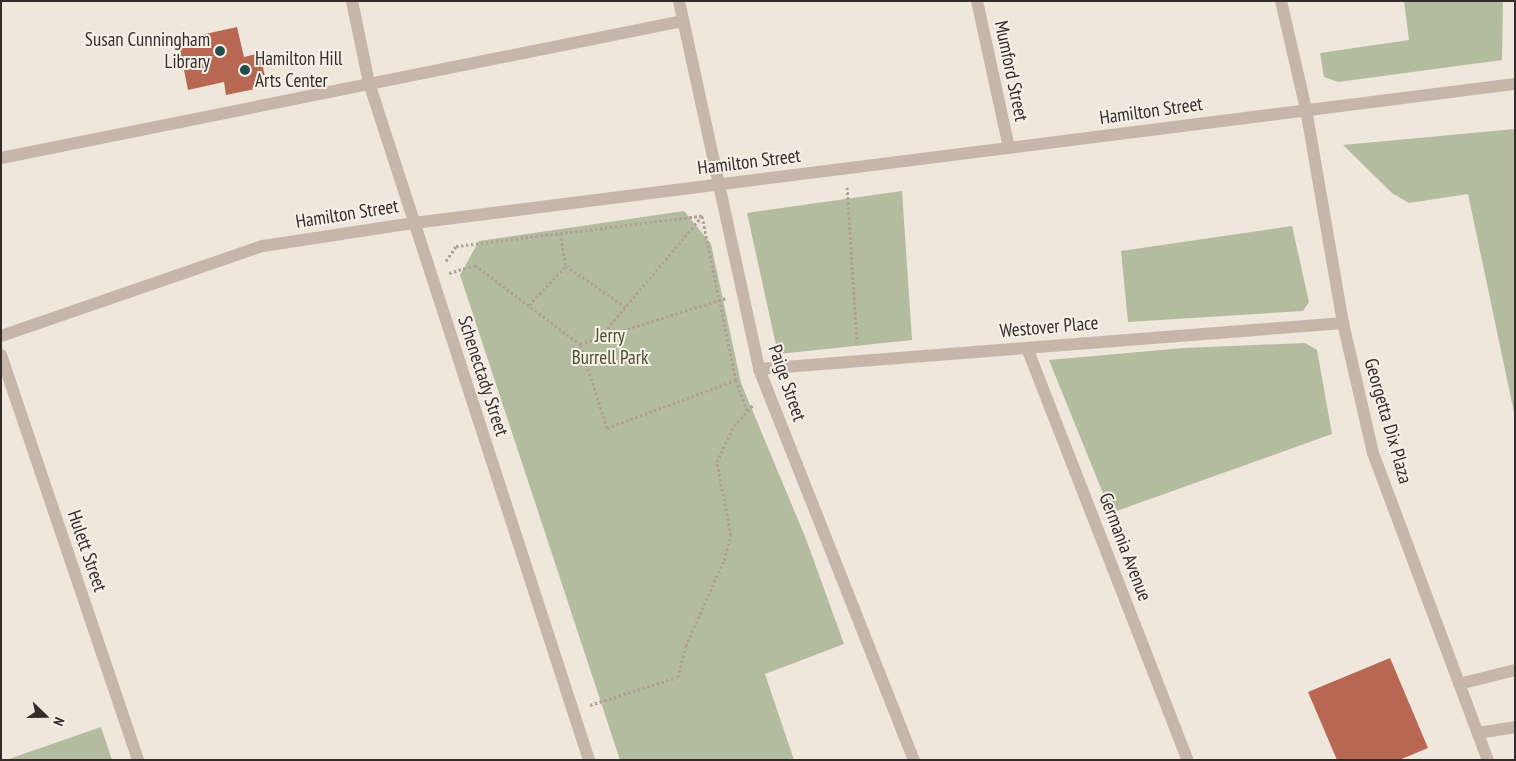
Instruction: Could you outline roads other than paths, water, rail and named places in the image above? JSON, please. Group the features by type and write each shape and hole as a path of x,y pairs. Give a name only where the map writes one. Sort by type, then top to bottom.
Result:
{"street":[{"name":"Schenectady Street","path":"352,1 369,83 589,760"},
{"name":"Paige Street","path":"679,1 717,184 759,369 914,760"},
{"name":"Mumford Street","path":"977,1 1009,148"},
{"name":"Georgetta Dix Plaza","path":"1281,1 1306,109 1343,323 1373,453 1488,760"},
{"path":"1,158 683,21"},
{"name":"Hamilton Street","path":"1,336 262,246 414,223 1515,84"},
{"name":"Westover Place","path":"759,369 1343,323"},
{"name":"Germania Avenue","path":"1027,348 1188,760"},
{"name":"Hulett Street","path":"1,355 138,760"},
{"path":"1459,684 1515,670"},
{"path":"1478,733 1515,727"}],"place":[{"name":"Susan Cunningham Library","path":"220,51"},
{"name":"Hamilton Hill Arts Center","path":"245,70"}],"park label":[{"name":"Jerry Burrell Park","path":"610,347"}]}
